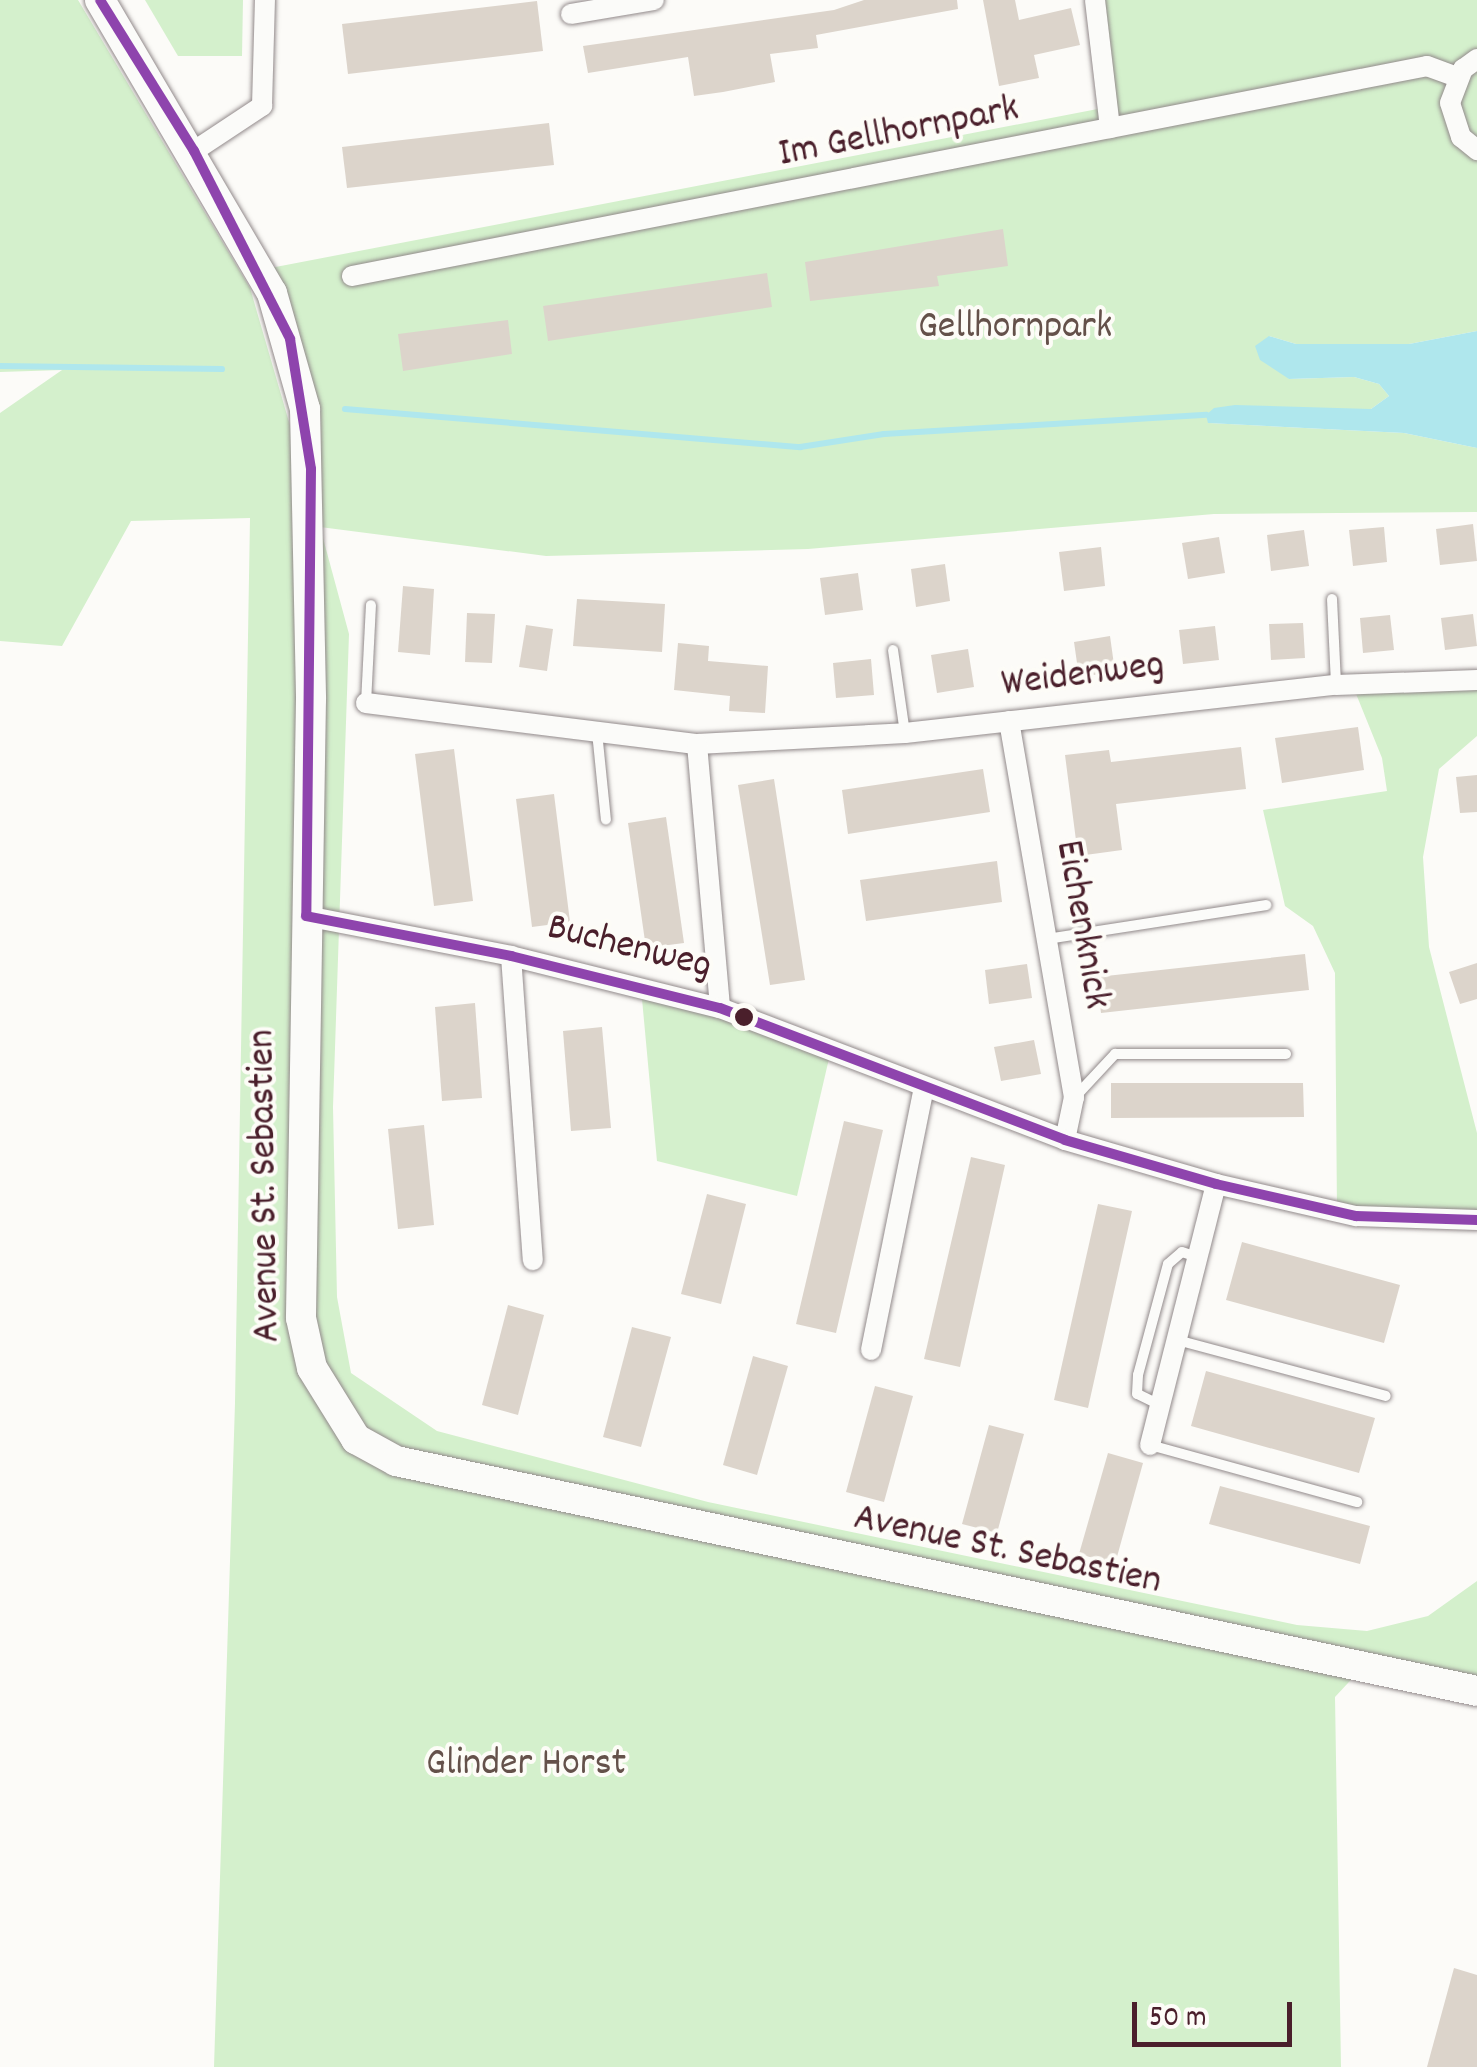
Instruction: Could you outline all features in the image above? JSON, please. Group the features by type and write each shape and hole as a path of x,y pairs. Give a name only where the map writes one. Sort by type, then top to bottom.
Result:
{"main road":[{"name":"Avenue St. Sebastien","path":"100,0 194,151 272,292 305,409 311,641 301,1318 322,1390 370,1451 1477,1691"}],"street":[{"path":"194,151 262,106 265,0"},
{"path":"570,14 654,0"},
{"path":"1094,0 1110,128"},
{"path":"1477,58 1458,77 1452,121 1477,150"},
{"name":"Im Gellhornpark","path":"352,276 1427,66 1458,77"},
{"name":"Weidenweg","path":"366,703 697,744 904,733 1336,685 1477,680"},
{"name":"Eichenknick","path":"1009,721 1074,1097 1065,1140"},
{"path":"697,744 720,1008"},
{"name":"Buchenweg","path":"306,916 511,956 720,1008 1065,1140 1216,1184 1356,1216 1477,1220"},
{"path":"511,956 532,1260"},
{"path":"872,1350 924,1088"},
{"path":"1150,1446 1216,1184"}],"lane":[{"path":"1332,599 1336,685"},
{"path":"366,703 371,605"},
{"path":"893,650 904,733"},
{"path":"597,732 606,820"},
{"path":"1047,939 1266,905"},
{"path":"1074,1097 1115,1054 1286,1054"},
{"path":"1160,1405 1137,1394 1138,1375 1168,1264 1182,1252 1197,1257"},
{"path":"1176,1339 1386,1396"},
{"path":"1150,1446 1356,1502"}],"green space":[{"path":"0,0 78,0 250,288 319,525 260,270 1108,107 1095,0 1477,0 1477,331 1409,344 1296,344 1269,336 1289,379 1354,377 1379,384 1389,396 1371,409 1209,423 1404,433 1477,448 1477,512 1214,514 808,549 546,556 320,527 349,634 333,1107 337,1297 351,1373 437,1431 708,1502 1297,1625 1367,1631 1428,1616 1477,1581 1477,1691 1361,1669 1335,1697 1341,2067 214,2067 235,1403 250,518 131,521 62,646 0,641 0,413 62,370 0,372"},
{"path":"145,0 243,0 242,56 178,56"},
{"path":"1477,675 1477,736 1439,769 1423,857 1429,947 1477,1133 1477,1220 1337,1213 1335,973 1313,926 1285,906 1263,810 1387,791 1382,758 1350,679"},
{"path":"641,988 831,1050 797,1196 657,1161"}],"water":[{"path":"1477,331 1477,448 1404,433 1208,423 1206,415 1214,408 1235,405 1371,409 1389,396 1379,384 1354,377 1289,379 1260,360 1255,346 1269,336 1296,344 1409,344"}],"building":[{"path":"864,0 957,0 958,9 816,35 818,48 770,54 775,82 723,92 694,96 688,57 588,73 583,46 834,10"},
{"path":"983,0 1015,0 1019,20 1071,8 1080,45 1034,55 1039,78 999,86"},
{"path":"537,1 543,51 348,74 342,24"},
{"path":"549,123 554,165 347,188 342,147"},
{"path":"1003,229 1008,266 937,276 939,286 810,301 805,262"},
{"path":"767,273 772,307 548,341 543,306"},
{"path":"508,320 512,354 403,371 398,334"},
{"path":"1473,524 1477,561 1440,565 1436,529"},
{"path":"1384,527 1387,562 1353,566 1349,530"},
{"path":"1304,530 1309,566 1271,571 1267,535"},
{"path":"1219,537 1225,573 1188,579 1182,543"},
{"path":"1101,547 1105,586 1064,591 1059,552"},
{"path":"945,564 950,601 916,607 911,569"},
{"path":"858,573 863,610 825,615 820,578"},
{"path":"403,586 434,589 430,655 398,652"},
{"path":"577,599 665,604 662,652 573,646"},
{"path":"467,613 495,614 492,663 465,662"},
{"path":"1473,614 1477,646 1445,650 1441,618"},
{"path":"1390,615 1394,650 1363,653 1360,618"},
{"path":"1303,623 1305,658 1271,660 1269,624"},
{"path":"526,625 553,629 547,671 519,667"},
{"path":"1215,626 1219,660 1183,664 1179,630"},
{"path":"1110,636 1115,672 1079,677 1074,642"},
{"path":"678,643 709,646 708,661 768,666 765,713 729,711 730,696 674,690"},
{"path":"968,649 974,687 937,693 931,655"},
{"path":"871,659 874,695 836,698 833,663"},
{"path":"1358,727 1364,770 1282,783 1275,738"},
{"path":"1241,747 1246,789 1116,804 1122,850 1078,856 1065,755 1109,750 1111,762"},
{"path":"454,749 473,901 434,906 415,754"},
{"path":"983,769 990,812 848,834 842,790"},
{"path":"1477,775 1477,812 1460,813 1456,777"},
{"path":"774,779 805,980 770,985 738,785"},
{"path":"554,794 570,922 532,927 516,799"},
{"path":"666,817 684,943 646,948 628,823"},
{"path":"997,861 1002,902 866,921 860,880"},
{"path":"1305,954 1309,990 1101,1013 1097,977"},
{"path":"1477,963 1477,999 1460,1004 1449,972"},
{"path":"1027,964 1032,998 989,1004 985,970"},
{"path":"475,1003 482,1098 442,1101 435,1007"},
{"path":"602,1027 611,1128 571,1131 563,1031"},
{"path":"1034,1040 1041,1074 1001,1081 994,1047"},
{"path":"1111,1083 1303,1083 1304,1117 1111,1118"},
{"path":"844,1121 883,1130 836,1333 796,1324"},
{"path":"424,1125 434,1225 398,1229 388,1129"},
{"path":"971,1157 1005,1165 960,1367 924,1359"},
{"path":"707,1194 746,1204 721,1304 681,1294"},
{"path":"1098,1204 1132,1211 1088,1408 1054,1400"},
{"path":"1242,1242 1400,1285 1384,1343 1226,1300"},
{"path":"508,1305 544,1315 518,1415 482,1405"},
{"path":"632,1327 671,1337 641,1447 603,1437"},
{"path":"753,1356 788,1366 757,1475 723,1465"},
{"path":"1206,1371 1375,1418 1359,1473 1191,1426"},
{"path":"875,1386 913,1396 884,1502 846,1492"},
{"path":"989,1425 1024,1434 997,1533 962,1524"},
{"path":"1108,1453 1143,1463 1115,1564 1079,1554"},
{"path":"1220,1486 1370,1526 1360,1564 1209,1524"},
{"path":"1454,1968 1477,1975 1477,2067 1427,2067"}],"waterway":[{"path":"0,366 222,369"},
{"path":"345,409 800,447 884,434 1206,415"}],"transit line":[{"path":"100,0 194,151 290,339 311,469 306,916"},
{"path":"306,916 511,956 720,1008 1065,1140 1216,1184 1356,1216 1477,1220"}],"park label":[{"name":"Gellhornpark","path":"1015,329"},
{"name":"Glinder Horst","path":"526,1766"}]}
